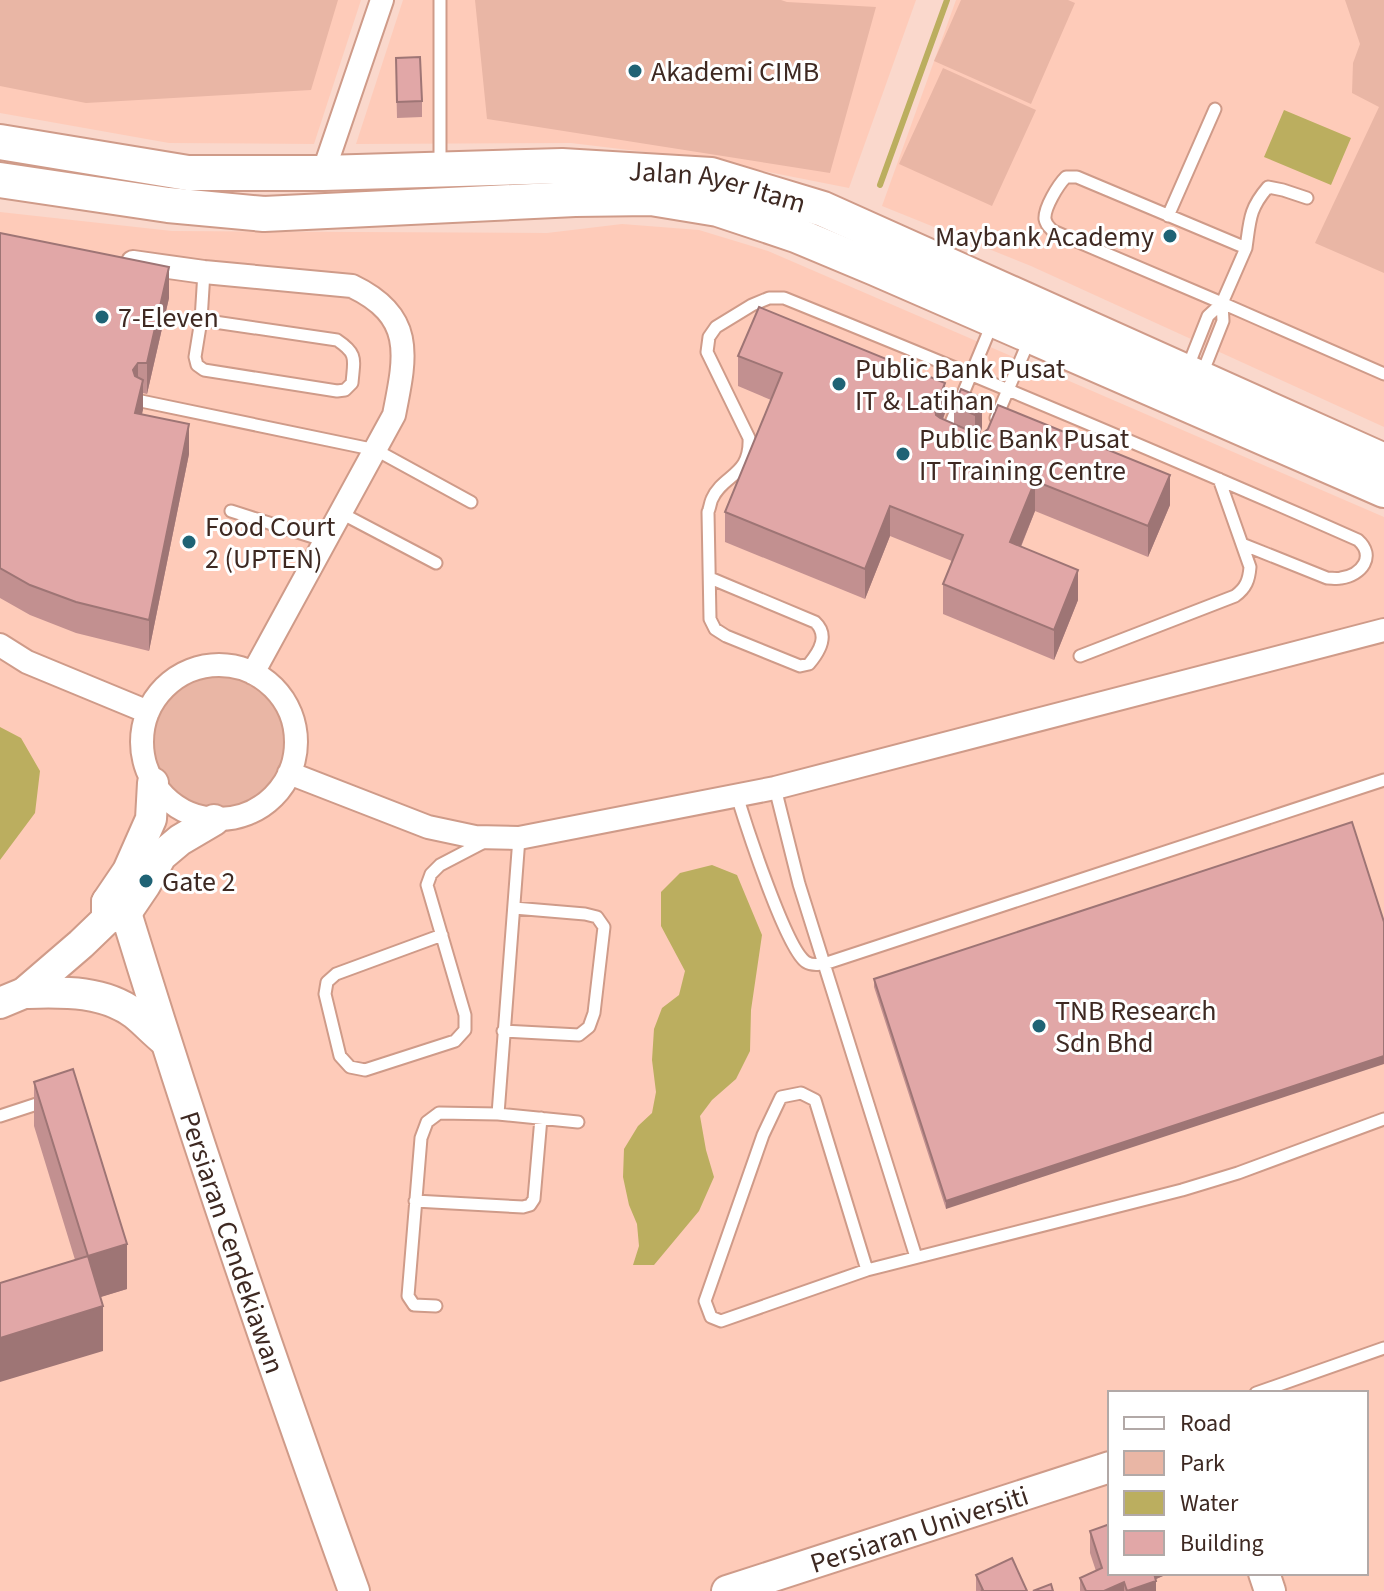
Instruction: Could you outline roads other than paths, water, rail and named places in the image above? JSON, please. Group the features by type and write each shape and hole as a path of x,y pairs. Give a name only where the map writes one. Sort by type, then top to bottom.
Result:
{"main road":[{"name":"Jalan Ayer Itam","path":"0,142 188,173 323,173 562,166 711,175 823,209 1384,461"},
{"name":"Jalan Ayer Itam","path":"0,180 168,205 264,214 651,198 718,209 796,235 1384,490"}],"street":[{"path":"323,173 382,0"},
{"path":"110,259 204,272 352,286 371,295 390,312 399,328 403,344 402,375 394,415 253,673"},
{"path":"289,773 428,827 475,837 519,838 775,788 1384,630"},
{"path":"0,645 27,662 148,712"},
{"path":"113,911 151,819 153,783 143,755 144,727 155,700 174,680 199,668 227,665 253,673 274,688 289,709 296,747 289,773 264,805 239,817 214,820 185,812 153,783"},
{"path":"12,998 81,944 113,911 145,885 161,856 180,840 214,820"},
{"name":"Persiaran Cendekiawan","path":"113,911 165,1041 276,1376 354,1591"},
{"path":"12,998 75,992 104,999 134,1013 165,1041"},
{"name":"Persiaran Universiti","path":"727,1591 1108,1468"}],"lane":[{"path":"440,0 440,169"},
{"path":"1168,216 1215,109"},
{"path":"1246,248 1077,177 1066,177 1058,186 1045,216 1046,224 1053,231 1384,374"},
{"path":"1193,375 1208,316 1222,303 1246,248 1249,220 1256,201 1268,187 1307,198"},
{"path":"201,320 337,340 350,348 354,360 352,383 345,390 337,391 204,370 197,365 195,357 204,272"},
{"path":"710,578 815,622 822,628 823,638 816,656 809,664 800,666 726,636 715,629 710,619 708,512 711,499 736,475 744,462 749,438 707,352 709,337 716,327 769,298 784,298 971,373 1219,479 1358,540 1365,547 1367,555 1363,566 1355,573 1342,578 1327,578 1242,544"},
{"path":"956,446 943,441 993,319"},
{"path":"991,430 1031,336"},
{"path":"141,401 376,450 471,502"},
{"path":"1080,656 1244,590 1250,567 1219,479"},
{"path":"231,511 326,541"},
{"path":"341,513 436,563"},
{"path":"737,796 762,871 794,947 804,961 812,965 824,964 1383,784"},
{"path":"775,788 799,884 916,1257"},
{"path":"442,935 336,974 327,982 325,994 340,1056 350,1067 365,1070 455,1041 465,1030 465,1015 442,935 427,885 431,874 440,865 493,837"},
{"path":"498,1114 519,838"},
{"path":"503,1031 579,1035 589,1027 594,1013 604,927 597,917 585,914 514,908"},
{"path":"867,1270 815,1100 801,1093 781,1097 763,1135 705,1301 711,1317 721,1321 867,1270 1224,1178 1384,1119"},
{"path":"0,1116 65,1095"},
{"path":"436,1306 414,1305 408,1296 421,1138 427,1122 439,1113 498,1114 578,1122"},
{"path":"415,1201 530,1205 534,1199 541,1118"},
{"path":"1262,1391 1384,1348"}],"water":[{"path":"1284,110 1351,138 1331,185 1264,157"},
{"path":"0,727 21,738 40,771 35,813 0,860"},
{"path":"712,865 737,875 762,935 751,1010 750,1051 736,1079 712,1100 700,1116 714,1177 699,1211 654,1265 633,1265 639,1246 637,1224 623,1177 624,1149 638,1126 652,1113 656,1092 652,1060 654,1029 662,1008 679,995 685,971 661,926 661,892 680,873"}],"waterway":[{"path":"880,185 947,0"}],"place":[{"name":"Akademi CIMB","path":"635,71"},
{"name":"Maybank Academy","path":"1170,236"},
{"name":"7-Eleven","path":"102,317"},
{"name":"Public Bank Pusat IT & Latihan","path":"839,384"},
{"name":"Public Bank Pusat IT Training Centre","path":"903,454"},
{"name":"Food Court 2 (UPTEN)","path":"189,542"},
{"name":"Gate 2","path":"146,881"},
{"name":"TNB Research Sdn Bhd","path":"1039,1026"}]}
